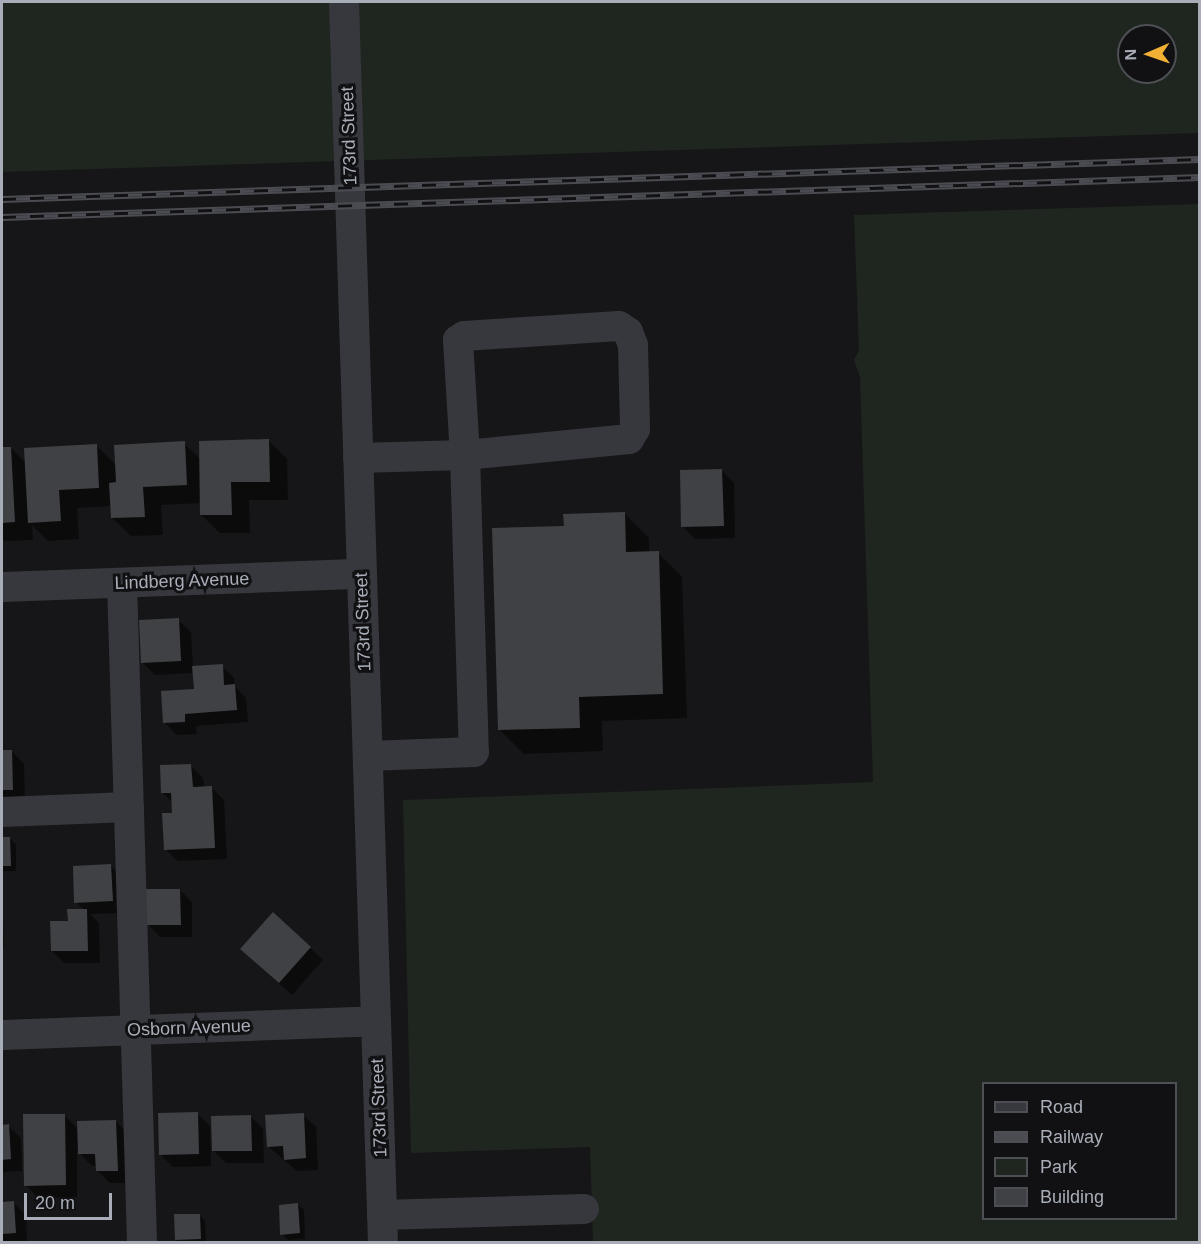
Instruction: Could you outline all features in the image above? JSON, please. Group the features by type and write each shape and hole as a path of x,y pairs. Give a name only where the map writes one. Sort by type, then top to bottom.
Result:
{"street":[{"name":"173rd Street","path":"344,2 382,1229"},
{"path":"358,458 465,454 629,439 635,429 633,345 628,332 619,326 464,336 458,340 465,454 474,752 368,756"},
{"name":"Lindberg Avenue","path":"2,587 362,574"},
{"path":"122,583 142,1242"},
{"path":"2,812 129,807"},
{"name":"Osborn Avenue","path":"2,1035 376,1021"},
{"path":"382,1229 584,1209"}],"green space":[{"path":"2,2 1199,2 1199,133 2,172"},
{"path":"1199,204 1199,1242 593,1242 590,1147 411,1153 403,800 873,782 860,377 854,360 859,350 854,215"}],"building":[{"path":"269,439 270,482 231,482 232,515 200,515 199,441"},
{"path":"185,441 187,485 143,487 145,517 111,518 109,483 116,482 114,445"},
{"path":"97,444 99,488 59,490 61,521 28,523 24,448"},
{"path":"2,447 11,447 15,522 2,523"},
{"path":"722,469 724,526 681,527 680,470"},
{"path":"625,512 626,552 659,551 663,694 579,697 580,728 498,730 492,528 564,526 563,514"},
{"path":"179,618 181,661 141,663 139,620"},
{"path":"223,664 224,685 235,684 237,710 185,714 185,722 163,723 161,691 194,689 192,666"},
{"path":"2,750 12,750 13,790 2,790"},
{"path":"191,764 193,787 212,786 215,848 164,850 162,813 172,813 171,793 161,793 160,765"},
{"path":"2,837 10,837 11,866 2,866"},
{"path":"111,864 113,901 74,903 73,866"},
{"path":"146,889 180,889 181,925 146,925"},
{"path":"67,909 87,909 88,951 51,951 50,921 68,921"},
{"path":"273,912 311,947 279,983 240,949"},
{"path":"198,1112 199,1154 159,1155 158,1113"},
{"path":"304,1113 306,1158 284,1160 283,1146 267,1147 265,1115"},
{"path":"23,1114 65,1114 66,1185 24,1186"},
{"path":"251,1115 252,1151 212,1151 211,1116"},
{"path":"116,1120 118,1171 96,1171 95,1154 78,1154 77,1121"},
{"path":"9,1124 11,1159 2,1160 2,1125"},
{"path":"14,1201 16,1233 2,1234 2,1202"},
{"path":"298,1203 300,1233 280,1235 279,1205"},
{"path":"174,1214 200,1214 201,1239 175,1240"}],"railway":[{"path":"2,199 1200,159"},
{"path":"2,217 1200,177"}]}
